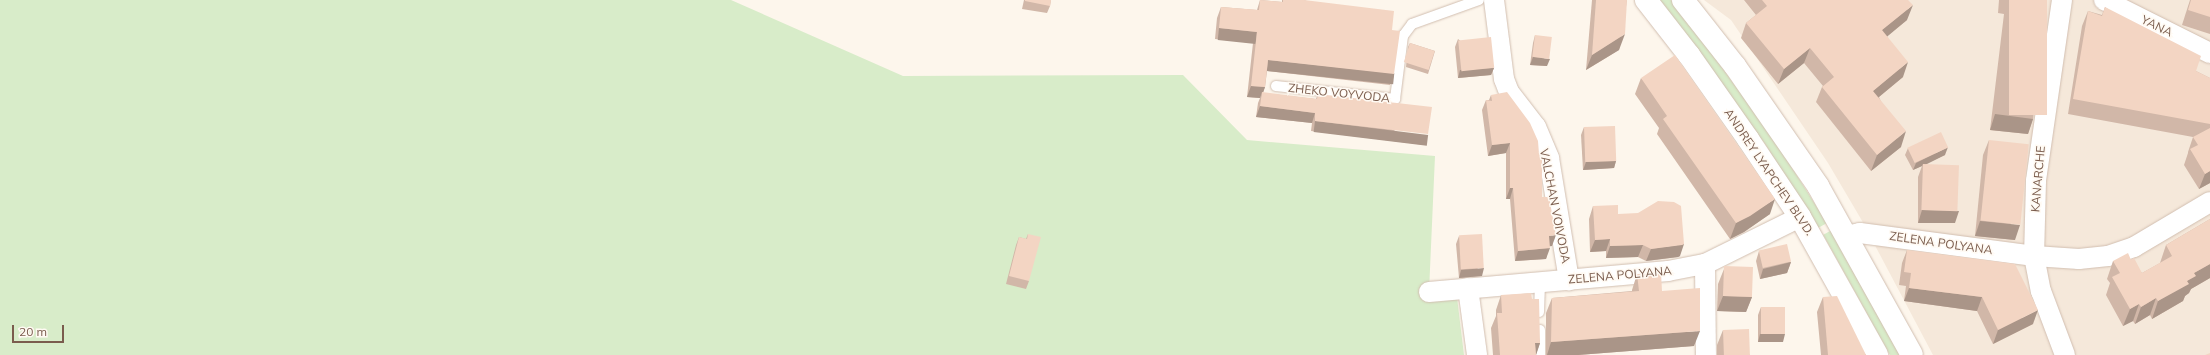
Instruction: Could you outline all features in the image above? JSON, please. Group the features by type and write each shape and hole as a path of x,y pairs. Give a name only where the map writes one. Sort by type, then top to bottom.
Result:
{"main road":[{"name":"ANDREY LYAPCHEV BLVD.","path":"1646,0 1698,68 1800,217 1877,355"},
{"path":"1683,0 1735,66 1818,186 1912,355"}],"street":[{"name":"VALCHAN VOIVODA","path":"1494,0 1504,79 1509,92 1536,127 1549,158 1569,280"},
{"name":"KANARCHE","path":"2062,0 2036,181 2034,256 2040,292 2065,355"},
{"name":"YANA","path":"2104,0 2210,53"},
{"name":"ZELENA POLYANA","path":"1847,236 1860,233 2034,256 2079,259 2108,256 2134,247 2210,202"},
{"name":"ZELENA POLYANA","path":"1429,292 1668,271 1705,264 1800,217"},
{"path":"1705,264 1706,355"},
{"path":"1468,288 1477,355"}],"lane":[{"name":"ZHEKO VOYVODA","path":"1276,86 1395,99 1403,36 1412,24 1479,0"},
{"path":"1540,282 1540,355"}],"shaded area":[{"path":"1704,0 2210,0 2210,355 1933,355 1861,219 1828,163 1731,20"}],"green space":[{"path":"0,0 731,0 903,76 1183,75 1247,140 1435,156 1429,292 1456,289 1464,355 0,355"},
{"path":"1659,0 1671,0 1710,51 1773,138 1827,223 1818,228 1765,144"},
{"path":"1832,230 1901,355 1890,355 1823,235"}],"building":[{"path":"1025,0 1051,0 1050,6"},
{"path":"1260,0 1283,2 1283,0 1304,0 1394,11 1392,30 1400,31 1394,74 1268,60 1265,87 1251,86 1257,32 1219,28 1221,7 1259,10"},
{"path":"1596,0 1627,0 1625,34 1592,55"},
{"path":"1762,0 1908,0 1913,5 1882,30 1908,62 1873,91 1906,131 1877,155 1822,87 1834,77 1810,48 1784,69 1746,23 1767,6"},
{"path":"2009,0 2047,0 2047,115 2009,115"},
{"path":"2191,0 2210,0 2210,17 2188,10"},
{"path":"2105,7 2201,56 2196,71 2210,78 2210,124 2073,99 2088,11 2102,16"},
{"path":"1535,35 1552,37 1549,59 1532,57"},
{"path":"1491,37 1494,68 1461,71 1458,40"},
{"path":"1410,43 1435,51 1429,70 1404,62"},
{"path":"1675,55 1775,199 1750,216 1736,223 1663,119 1667,116 1641,78"},
{"path":"1262,92 1317,99 1318,94 1432,107 1428,134 1315,121 1315,113 1260,106"},
{"path":"1507,92 1530,123 1538,141 1539,154 1542,154 1542,197 1549,197 1556,235 1549,236 1550,248 1518,251 1513,188 1510,188 1510,143 1492,145 1486,100 1492,101 1491,95"},
{"path":"1615,126 1616,161 1585,162 1584,127"},
{"path":"2210,128 2210,171 2205,174 2190,149 2198,145 2193,137"},
{"path":"1941,132 1948,147 1915,163 1907,148"},
{"path":"1989,140 2029,144 2020,225 1981,221"},
{"path":"1923,164 1959,165 1957,211 1921,210"},
{"path":"1658,201 1674,202 1681,206 1684,244 1651,249 1643,245 1610,246 1610,239 1595,240 1593,206 1618,205 1618,214 1638,213"},
{"path":"2210,219 2210,264 2194,273 2196,276 2187,281 2189,284 2158,301 2156,298 2141,307 2139,304 2130,309 2112,277 2120,273 2113,261 2128,253 2131,260 2134,258 2142,273 2172,256 2166,245"},
{"path":"1028,234 1041,237 1029,281 1009,276 1019,237 1027,239"},
{"path":"1482,234 1484,268 1461,269 1459,235"},
{"path":"1787,244 1791,262 1763,268 1759,251"},
{"path":"1907,250 2015,264 2038,310 1998,330 1982,297 1909,288 1911,273 1904,272"},
{"path":"1724,266 1753,267 1752,297 1723,296"},
{"path":"1661,273 1662,291 1700,288 1700,331 1551,342 1552,298 1639,291 1637,274"},
{"path":"1531,293 1532,299 1539,299 1540,343 1535,343 1536,355 1500,355 1497,313 1502,313 1501,295"},
{"path":"1837,296 1866,355 1828,355 1823,297"},
{"path":"1761,307 1785,307 1785,334 1761,334"},
{"path":"1749,329 1750,355 1724,355 1723,330"}]}
